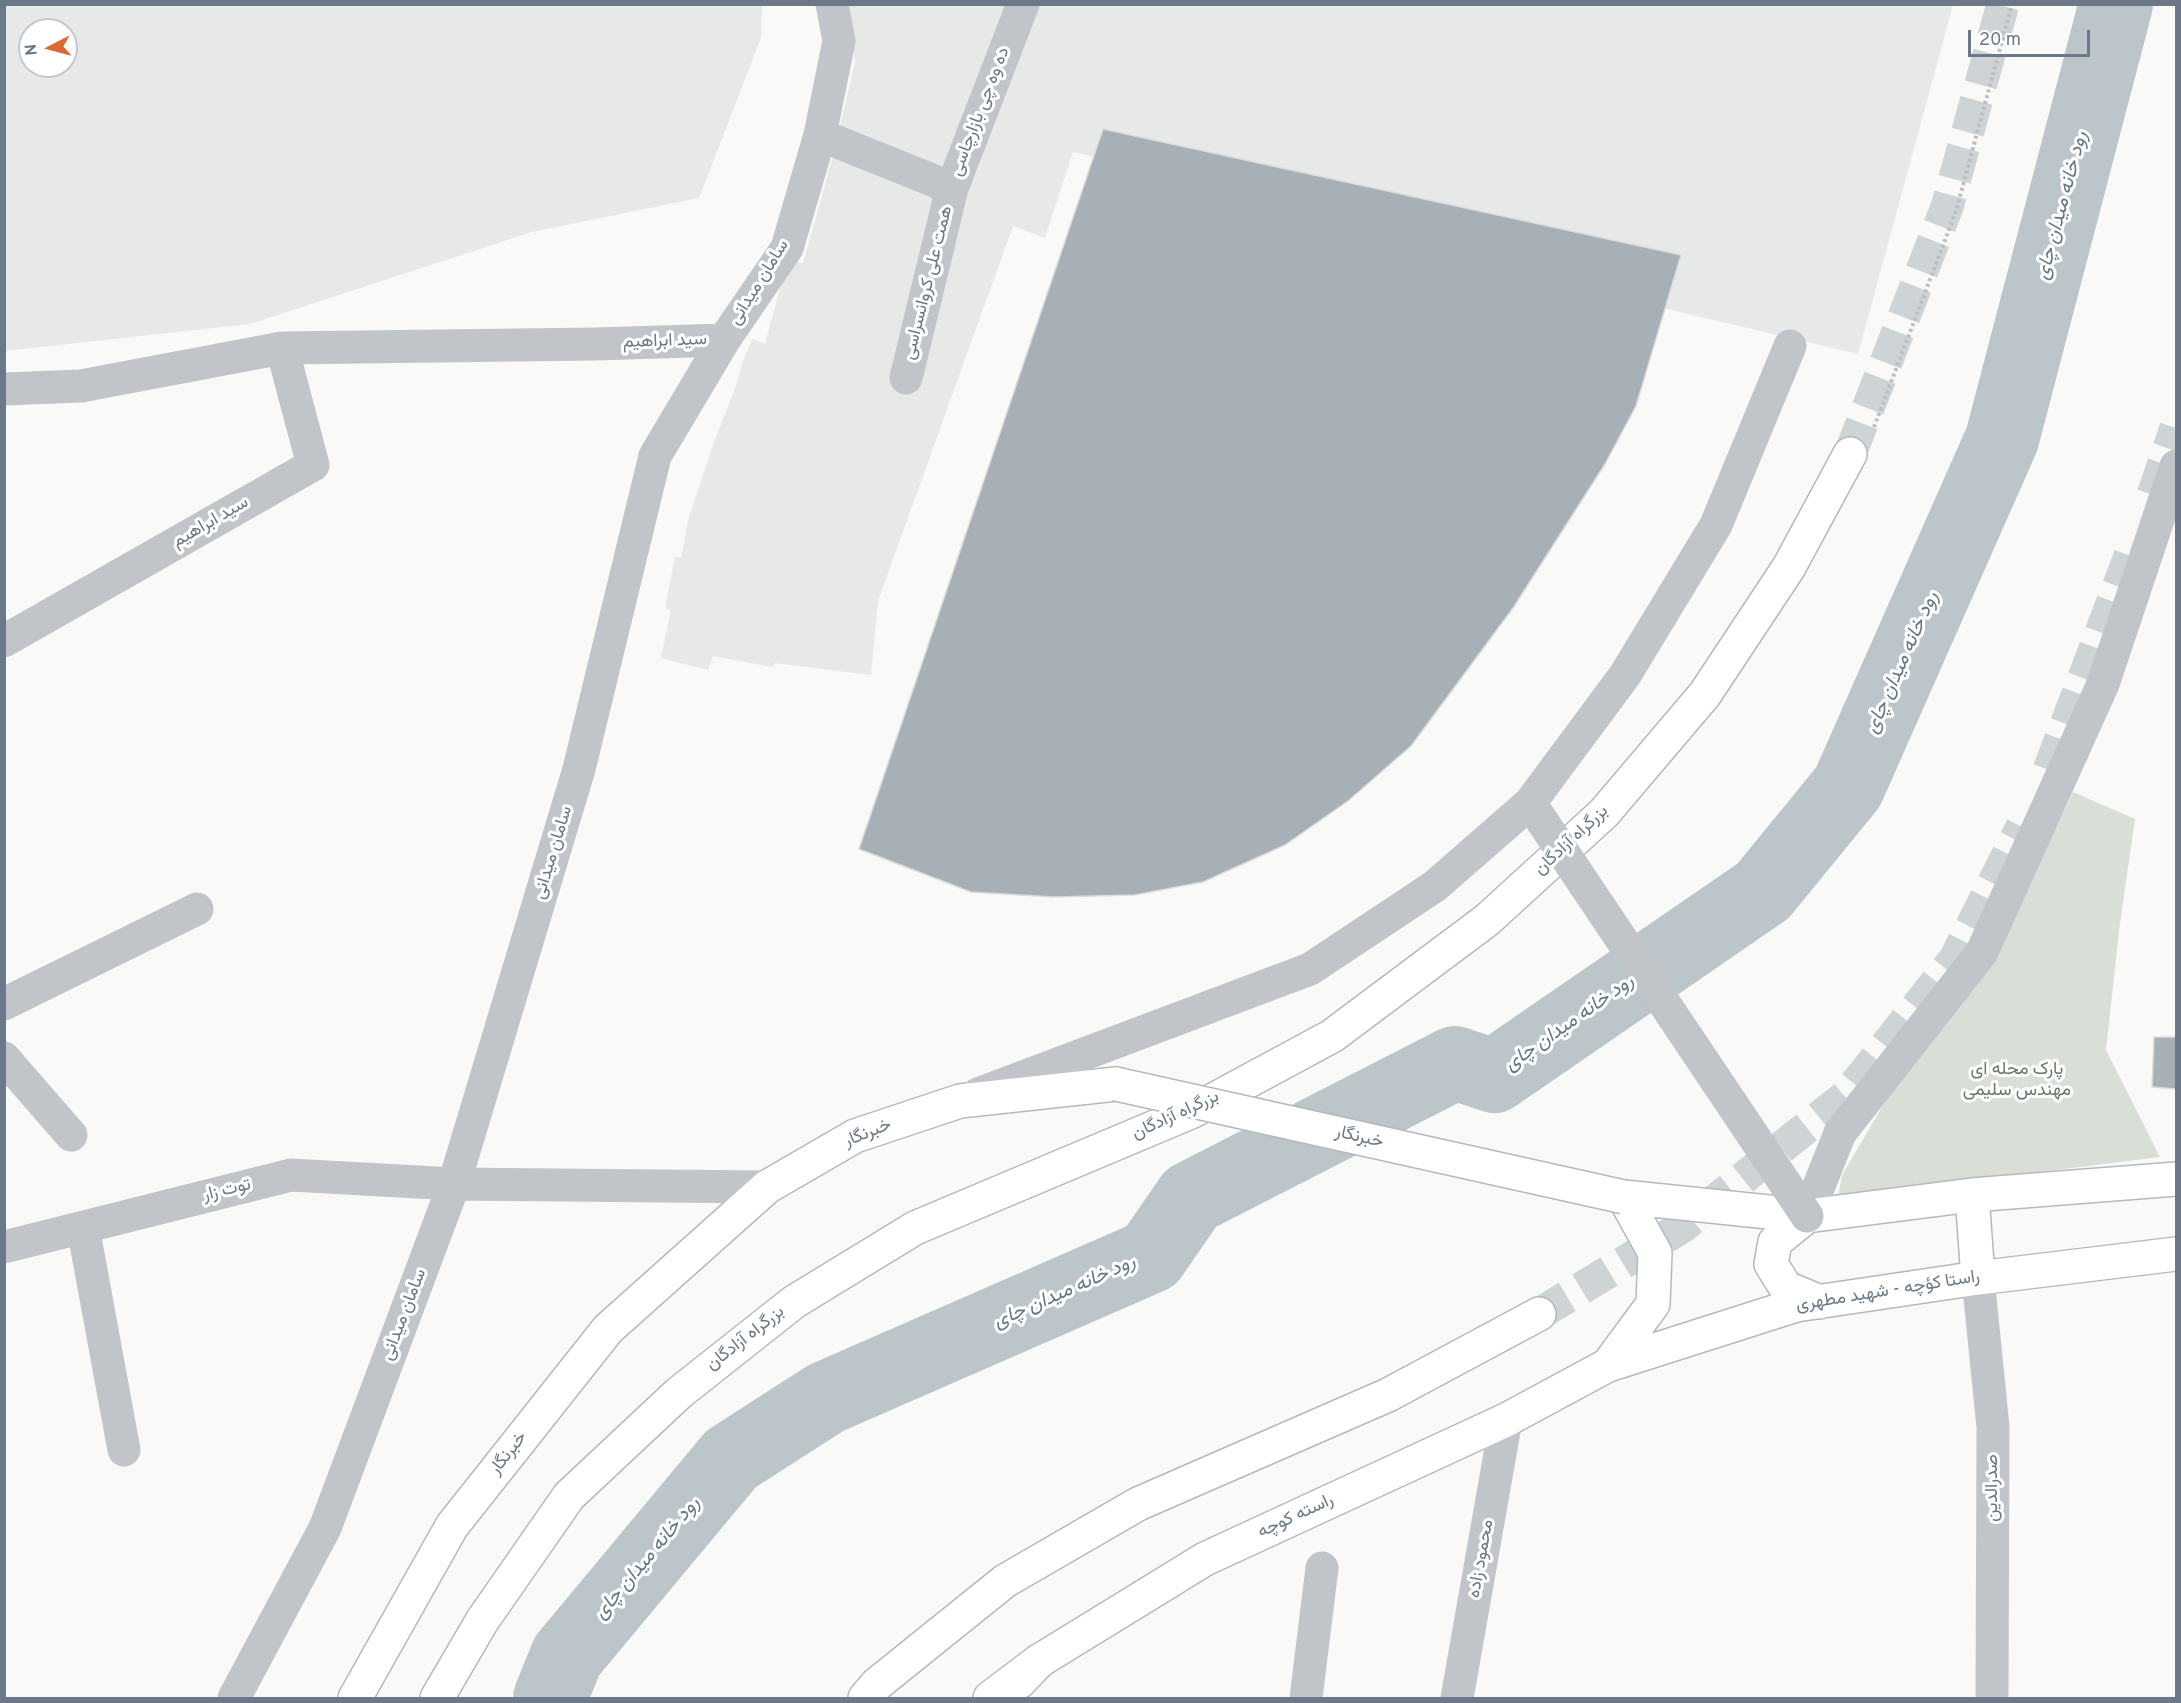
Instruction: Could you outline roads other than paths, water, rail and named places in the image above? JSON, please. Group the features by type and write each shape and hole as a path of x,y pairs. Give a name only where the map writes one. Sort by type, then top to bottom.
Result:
{"main road":[{"name":"بزرگراه آزادگان","path":"437,1698 482,1621 569,1496 678,1393 794,1302 915,1228 1193,1111 1332,1036 1487,920 1604,813 1705,694 1789,567 1850,454"},
{"name":"خبرنگار","path":"355,1698 452,1526 608,1329 767,1187 855,1136 960,1101 1116,1084 1624,1197 1807,1216"},
{"path":"1820,1302 1786,1288 1771,1264 1775,1242 1807,1216 1972,1195 2176,1179"},
{"path":"1972,1195 1978,1278"},
{"path":"1608,1365 1653,1304 1655,1253 1624,1197"},
{"name":"راستا کؤچه - شهید مطهری","path":"1608,1365 1796,1305 1978,1278 2176,1254"},
{"path":"865,1698 878,1684 1005,1581 1138,1504 1388,1395 1539,1314"},
{"name":"راسته کوچه","path":"1004,1698 1039,1661 1205,1559 1506,1420 1608,1365"},
{"path":"990,1698 1039,1661"}],"street":[{"name":"سامان میدانی","path":"234,1698 325,1528 454,1184 579,769 655,456 724,340 787,248 820,135 839,41 832,4"},
{"name":"ده وه چی بازارچاسی","path":"820,135 952,188 1023,4"},
{"name":"همت علی کروانسراسی","path":"906,378 952,188"},
{"name":"سید ابراهیم","path":"4,389 81,386 282,348 724,340"},
{"path":"960,1101 1310,969 1435,886 1530,803 1625,675 1716,525 1790,346"},
{"name":"سید ابراهیم","path":"4,640 313,465 282,348"},
{"path":"1807,1216 1840,1133 1982,952 2103,684 2176,466"},
{"path":"1530,803 1807,1216"},
{"path":"4,1004 197,909"},
{"path":"4,1058 72,1135"},
{"name":"توت زار","path":"4,1247 291,1175 454,1184 767,1187"},
{"path":"82,1227 124,1450"},
{"name":"صدرالدین","path":"1978,1278 1993,1427 1992,1698"},
{"name":"محمود زاده","path":"1457,1698 1506,1420"},
{"path":"1306,1698 1322,1568"}],"waterway":[{"name":"رود خانه میدان چای","path":"550,1698 567,1656 731,1459 826,1398 1151,1256 1191,1198 1455,1063 1494,1076 1763,891 1848,787 2002,439 2116,4"}],"tunnel":[{"path":"1850,454 1947,207 2003,4"},
{"path":"2153,495 2176,428"},
{"path":"2049,770 2132,551"},
{"path":"1539,1314 1682,1227 1846,1096 1955,959 2022,827"}],"park label":[{"name":"پارک محله ای مهندس سلیمی","path":"2017,1080"}]}
